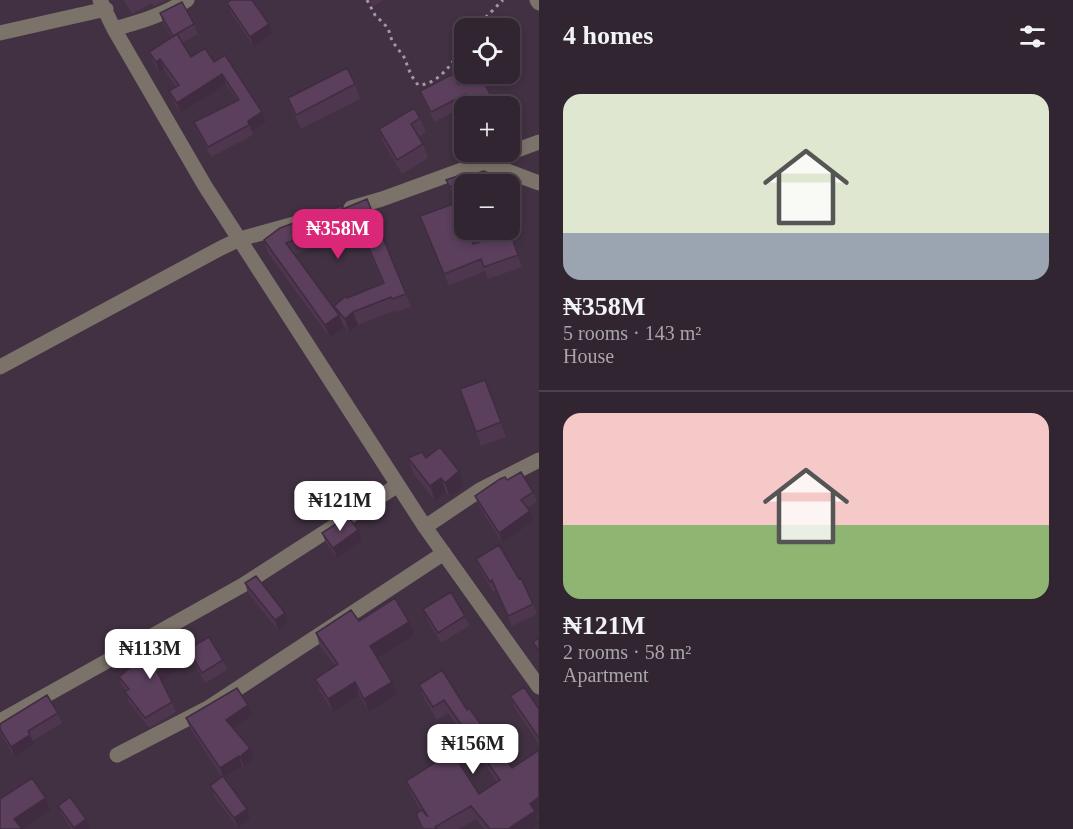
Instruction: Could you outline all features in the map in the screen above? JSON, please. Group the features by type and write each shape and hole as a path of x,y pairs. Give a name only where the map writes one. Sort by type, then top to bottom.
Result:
{"street":[{"path":"114,29 151,18 187,0"},
{"path":"0,33 103,5 114,29 205,186 425,527 539,687"},
{"path":"520,149 539,142"},
{"path":"338,211 382,199 483,162 539,183"},
{"path":"0,367 240,239 316,218"},
{"path":"425,527 480,490 539,459"},
{"path":"0,721 243,585 398,485"},
{"path":"117,756 208,708 444,553"}],"path":[{"path":"367,0 375,15 388,28 392,41 404,57 418,85 426,85 439,76 454,59"},
{"path":"485,18 503,0"}],"building":[{"path":"231,0 252,0 269,24 250,37 227,3"},
{"path":"182,2 194,24 173,36 160,13"},
{"path":"177,34 191,57 205,48 214,62 225,55 262,112 248,121 249,125 208,147 194,122 239,100 222,74 177,103 169,91 179,85 160,59 156,62 149,52"},
{"path":"347,68 355,84 296,115 288,98"},
{"path":"453,74 454,84 484,84 490,94 454,96 454,100 431,112 420,91"},
{"path":"414,108 420,118 411,124 423,144 397,160 379,129"},
{"path":"454,177 454,185 450,187 446,180"},
{"path":"367,199 406,294 392,299 391,297 353,312 345,319 334,306 346,296 347,298 384,283 356,218 286,243 339,315 325,325 264,240 280,228 338,207 342,206 343,209"},
{"path":"454,204 454,240 471,240 473,244 485,240 513,240 518,255 484,267 481,259 444,274 420,216"},
{"path":"485,380 501,422 476,432 460,389"},
{"path":"440,447 459,471 445,483 441,478 430,486 408,458 422,452 426,458"},
{"path":"521,472 533,492 521,500 530,511 499,533 475,496 500,479 505,477 507,480"},
{"path":"348,516 358,530 333,548 322,533"},
{"path":"499,545 519,579 521,578 533,604 508,616 492,580 490,582 476,559"},
{"path":"256,576 285,613 275,620 245,583"},
{"path":"451,592 465,616 438,633 423,609"},
{"path":"395,598 409,622 370,646 392,682 364,699 355,682 328,699 315,679 338,664 316,633 351,610 359,621"},
{"path":"209,637 223,660 202,673 188,649"},
{"path":"176,638 185,649 157,672 172,702 145,718 125,692 129,689 119,677 144,656 148,661"},
{"path":"539,638 539,651 533,642"},
{"path":"442,670 467,710 469,708 512,768 539,750 539,797 530,804 535,811 508,829 490,829 471,806 435,827 437,829 423,829 416,814 422,810 428,817 406,781 452,752 479,794 500,780 444,700 433,707 419,685"},
{"path":"524,687 539,709 539,738 510,696"},
{"path":"237,688 248,705 226,720 250,748 240,757 220,768 186,718"},
{"path":"47,695 58,713 28,731 30,735 11,747 0,729 0,724"},
{"path":"223,776 247,809 234,818 210,786"},
{"path":"32,778 46,798 14,819 22,829 0,829 0,799"},
{"path":"70,797 86,819 74,828 58,806"}]}
